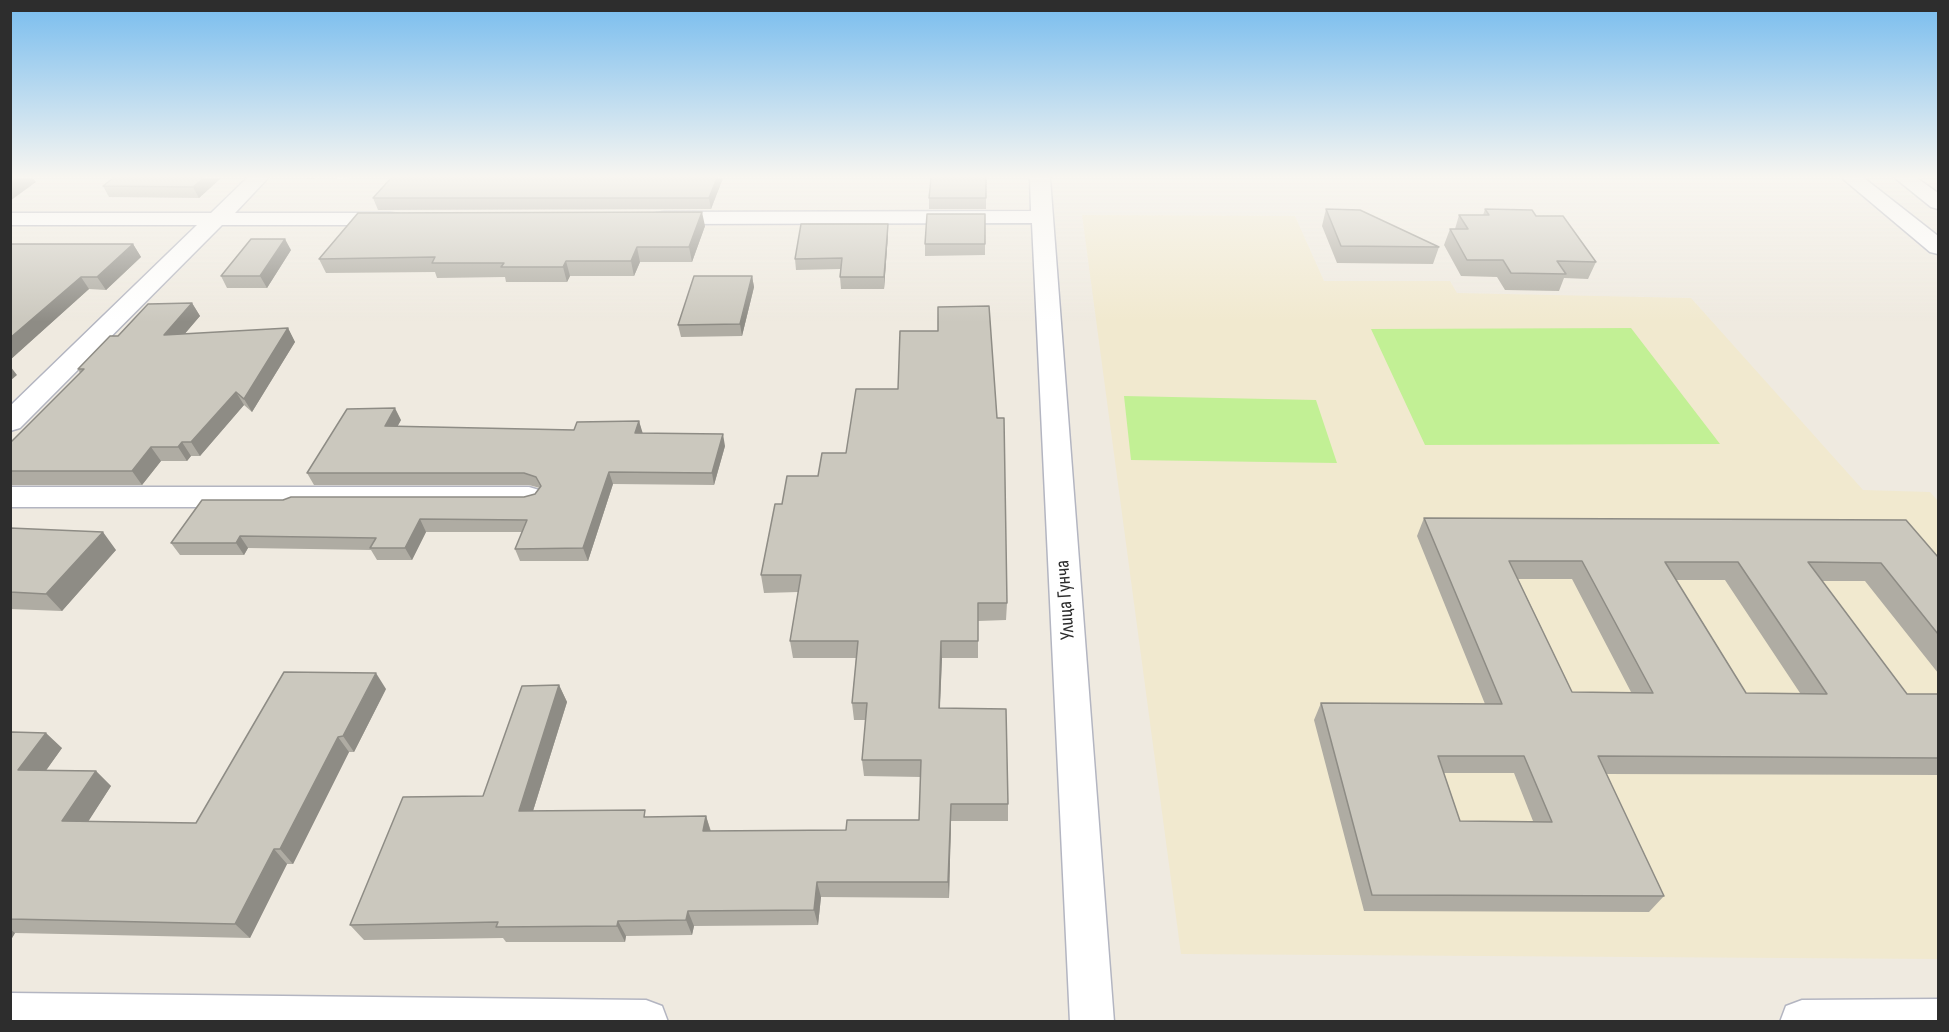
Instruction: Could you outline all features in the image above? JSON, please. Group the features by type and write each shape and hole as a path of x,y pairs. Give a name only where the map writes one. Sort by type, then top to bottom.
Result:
{"street":[{"path":"10,422 209,226"},
{"name":"Улица Гунча","path":"1042,226 1092,1022"},
{"path":"1912,226 1938,247"},
{"path":"10,497 529,497"},
{"path":"10,1015 646,1022"},
{"path":"1802,1022 1938,1021"}],"shaded area":[{"path":"1083,226 1300,226 1324,281 1450,281 1457,293 1691,298 1863,490 1930,492 1938,501 1938,959 1181,954"}],"green space":[{"path":"1631,328 1720,444 1425,445 1371,329"},
{"path":"1124,396 1316,400 1337,463 1131,460"}],"building":[{"path":"347,226 697,226 689,247 637,247 631,261 566,261 563,267 501,267 504,263 432,263 435,257 319,259"},
{"path":"801,226 888,226 884,277 840,277 842,258 795,259"},
{"path":"926,226 985,226 985,244 925,244"},
{"path":"1333,226 1395,226 1439,247 1341,246"},
{"path":"1466,226 1570,226 1596,262 1557,261 1566,274 1511,273 1503,260 1467,260 1450,229 1468,229"},
{"path":"251,239 285,239 260,276 221,276"},
{"path":"10,244 133,244 97,277 81,277 10,338"},
{"path":"694,276 752,276 740,324 678,325"},
{"path":"192,303 164,335 288,328 244,399 236,392 191,442 182,442 178,447 151,447 132,471 10,471 10,443 84,369 78,369 110,336 118,336 148,304"},
{"path":"989,306 997,418 1004,418 1007,603 978,603 978,641 941,641 939,708 1006,709 1008,804 951,804 948,882 817,882 814,910 688,911 686,920 618,921 617,926 496,927 498,922 350,925 403,797 483,796 522,686 559,685 519,811 645,810 644,817 706,816 703,831 846,830 847,820 919,820 921,760 862,760 867,703 852,703 858,641 790,641 801,575 761,575 775,504 782,504 787,476 818,476 822,453 846,453 856,389 898,389 900,331 938,331 938,307"},
{"path":"395,408 385,426 574,430 577,422 639,421 635,433 723,434 712,473 609,472 583,548 515,549 527,520 420,519 405,548 370,548 376,538 240,536 236,543 171,543 202,500 283,500 291,497 524,497 535,494 541,486 536,477 524,473 307,473 347,409"},
{"path":"1424,518 1906,520 1938,557 1938,634 1881,563 1808,562 1907,694 1938,694 1938,758 1598,756 1664,896 1372,895 1321,703 1502,704","holes":["1509,561 1582,561 1653,693 1572,692","1665,562 1738,562 1827,694 1746,693","1438,756 1524,756 1552,822 1460,821"]},
{"path":"10,528 103,532 46,594 10,592"},
{"path":"284,672 376,673 343,736 338,737 280,849 274,849 235,924 10,919 10,734 12,732 46,733 18,770 96,771 62,821 196,823"}]}
